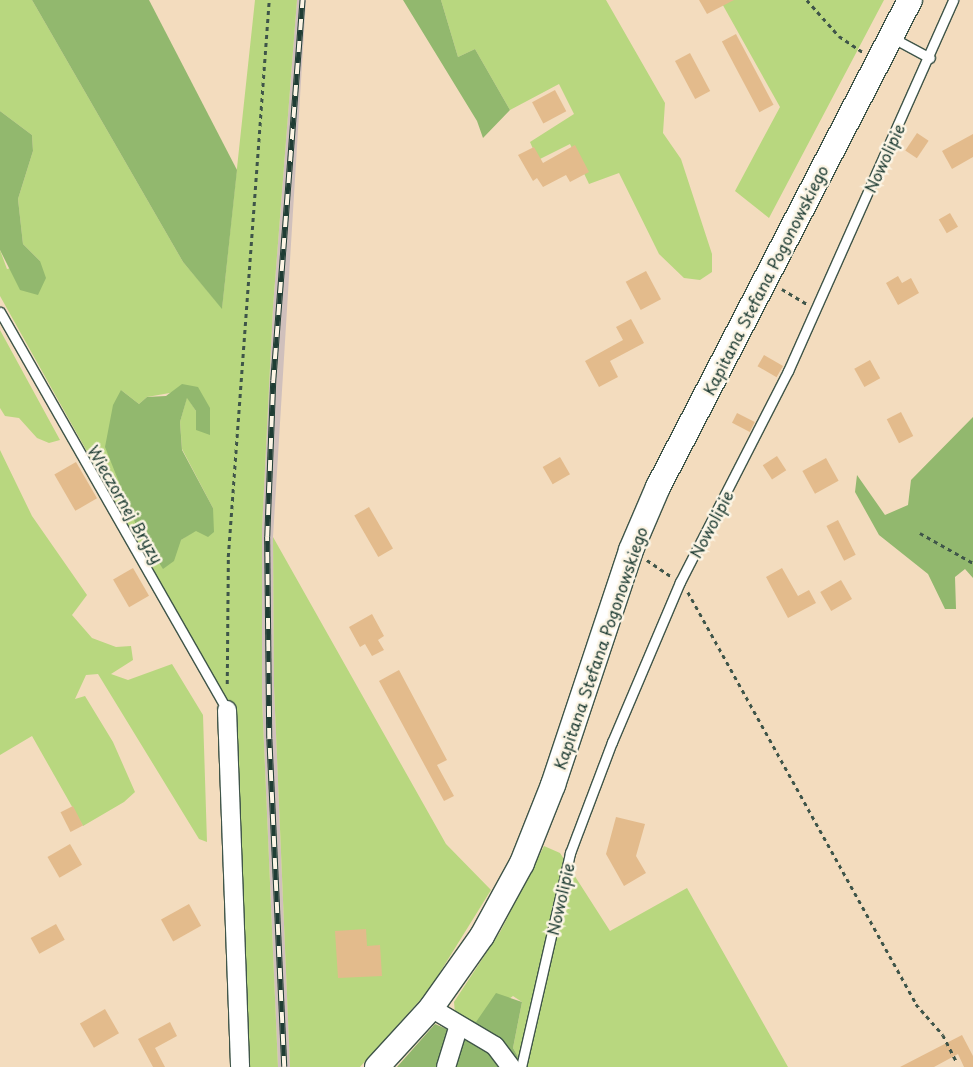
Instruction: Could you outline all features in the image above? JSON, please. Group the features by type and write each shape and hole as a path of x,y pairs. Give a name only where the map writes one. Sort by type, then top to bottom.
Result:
{"main road":[{"name":"Kapitana Stefana Pogonowskiego","path":"376,1067 430,1008 482,936 522,863 553,784 631,550 765,280 910,0"}],"street":[{"path":"227,710 240,1067"},
{"path":"430,1008 458,1028 495,1046 511,1067"},
{"path":"446,1067 458,1028"}],"lane":[{"name":"Nowolipie","path":"521,1067 570,853 680,582 788,372 813,307 930,58 953,0"},
{"path":"891,37 930,58"},
{"name":"Wieczornej Bryzy","path":"0,312 227,710"}],"path":[{"path":"227,710 228,557 269,0"},
{"path":"807,0 839,36 878,62"},
{"path":"765,280 813,307"},
{"path":"920,533 973,563"},
{"path":"631,550 680,582 697,604 916,1004 943,1035 957,1063"}],"shaded area":[{"path":"297,0 306,0 273,537 274,686 290,1067 278,1067 262,698 262,529 273,307"}],"green space":[{"path":"0,0 32,0 183,262 222,308 255,0 297,0 273,307 262,529 262,698 278,1067 248,1067 232,711 0,296 0,250 7,269 40,261 23,244 18,199 33,151 32,135 0,111","holes":["198,388 196,430 196,411 187,397 180,422 182,449 213,508 196,530 181,540 121,390 139,404 147,397"]},
{"path":"32,0 149,0 237,170 222,309 183,262"},
{"path":"403,0 441,0 458,57 475,49 510,110 483,138 477,121"},
{"path":"441,0 606,0 665,103 663,133 681,159 712,254 712,272 700,280 684,278 659,254 619,173 589,184 570,144 538,160 530,142 574,114 559,84 510,110 475,49 458,57"},
{"path":"720,0 884,0 769,218 735,191 780,107"},
{"path":"0,111 32,135 33,151 18,199 23,244 40,261 46,278 38,295 20,290 0,250"},
{"path":"0,330 60,440 49,443 37,438 19,418 5,416 0,408"},
{"path":"182,384 198,387 210,408 210,435 196,430 196,411 187,398 180,422 182,450 213,508 214,532 208,537 196,531 181,540 174,561 163,569 138,530 105,447 113,405 121,390 139,404 147,397 166,396"},
{"path":"973,417 973,578 965,569 955,577 956,609 945,609 928,574 879,535 855,492 857,475 885,515 908,505 911,480"},
{"path":"0,450 32,516 87,595 72,615 92,638 116,647 131,646 133,660 111,674 128,680 172,664 203,715 207,842 199,839 98,674 86,675 75,699 85,696 113,742 135,792 124,802 83,826 32,736 0,755"},
{"path":"273,537 446,844 491,890 429,990 360,1067 290,1067 274,686"},
{"path":"544,846 560,853 610,931 687,888 788,1067 524,1067 513,1048 522,1002 513,996 476,1023 455,1014 454,1002 500,932"},
{"path":"496,993 522,1002 513,1048 524,1067 397,1067 435,1024 449,1030 461,1016 476,1022"}],"building":[{"path":"699,0 734,0 707,14"},
{"path":"736,34 774,105 759,112 722,42"},
{"path":"690,53 710,91 695,99 675,61"},
{"path":"555,90 566,111 543,123 532,102"},
{"path":"917,133 929,141 917,158 905,150"},
{"path":"973,134 973,157 952,169 942,151"},
{"path":"575,145 589,172 570,182 566,175 543,187 537,178 533,181 518,155 534,147 543,163"},
{"path":"950,213 958,227 947,233 939,220"},
{"path":"646,271 661,299 641,310 626,282"},
{"path":"898,276 902,283 911,278 919,293 898,305 886,283"},
{"path":"631,319 644,343 610,361 618,377 599,387 585,361 623,340 616,327"},
{"path":"764,355 783,366 777,377 758,366"},
{"path":"870,360 880,378 864,387 854,369"},
{"path":"901,412 913,436 899,443 887,419"},
{"path":"737,413 755,422 750,432 732,423"},
{"path":"777,456 786,470 772,480 763,465"},
{"path":"560,457 570,474 553,484 543,467"},
{"path":"826,458 839,481 815,494 802,471"},
{"path":"76,462 97,498 75,511 54,474"},
{"path":"369,507 393,549 378,557 354,516"},
{"path":"838,520 856,555 844,561 826,526"},
{"path":"133,568 149,596 129,607 113,580"},
{"path":"782,568 798,596 809,590 816,603 788,618 766,577"},
{"path":"841,580 852,599 831,611 820,592"},
{"path":"372,614 384,636 378,640 384,650 372,656 365,644 360,647 349,627"},
{"path":"399,670 447,760 437,765 454,796 444,801 379,681"},
{"path":"73,806 83,826 71,832 61,812"},
{"path":"616,817 645,824 636,856 646,873 624,886 606,854"},
{"path":"70,844 82,865 59,878 47,857"},
{"path":"189,904 201,926 173,941 161,920"},
{"path":"56,924 65,940 39,954 31,938"},
{"path":"366,929 367,946 380,945 382,976 338,978 335,931"},
{"path":"105,1009 119,1033 94,1048 80,1024"},
{"path":"170,1022 177,1036 155,1048 165,1067 153,1067 138,1039"},
{"path":"962,1035 973,1056 973,1067 964,1067 958,1054 934,1067 900,1067"}],"railway":[{"path":"284,1067 269,739 267,537 273,381 302,0"}]}
